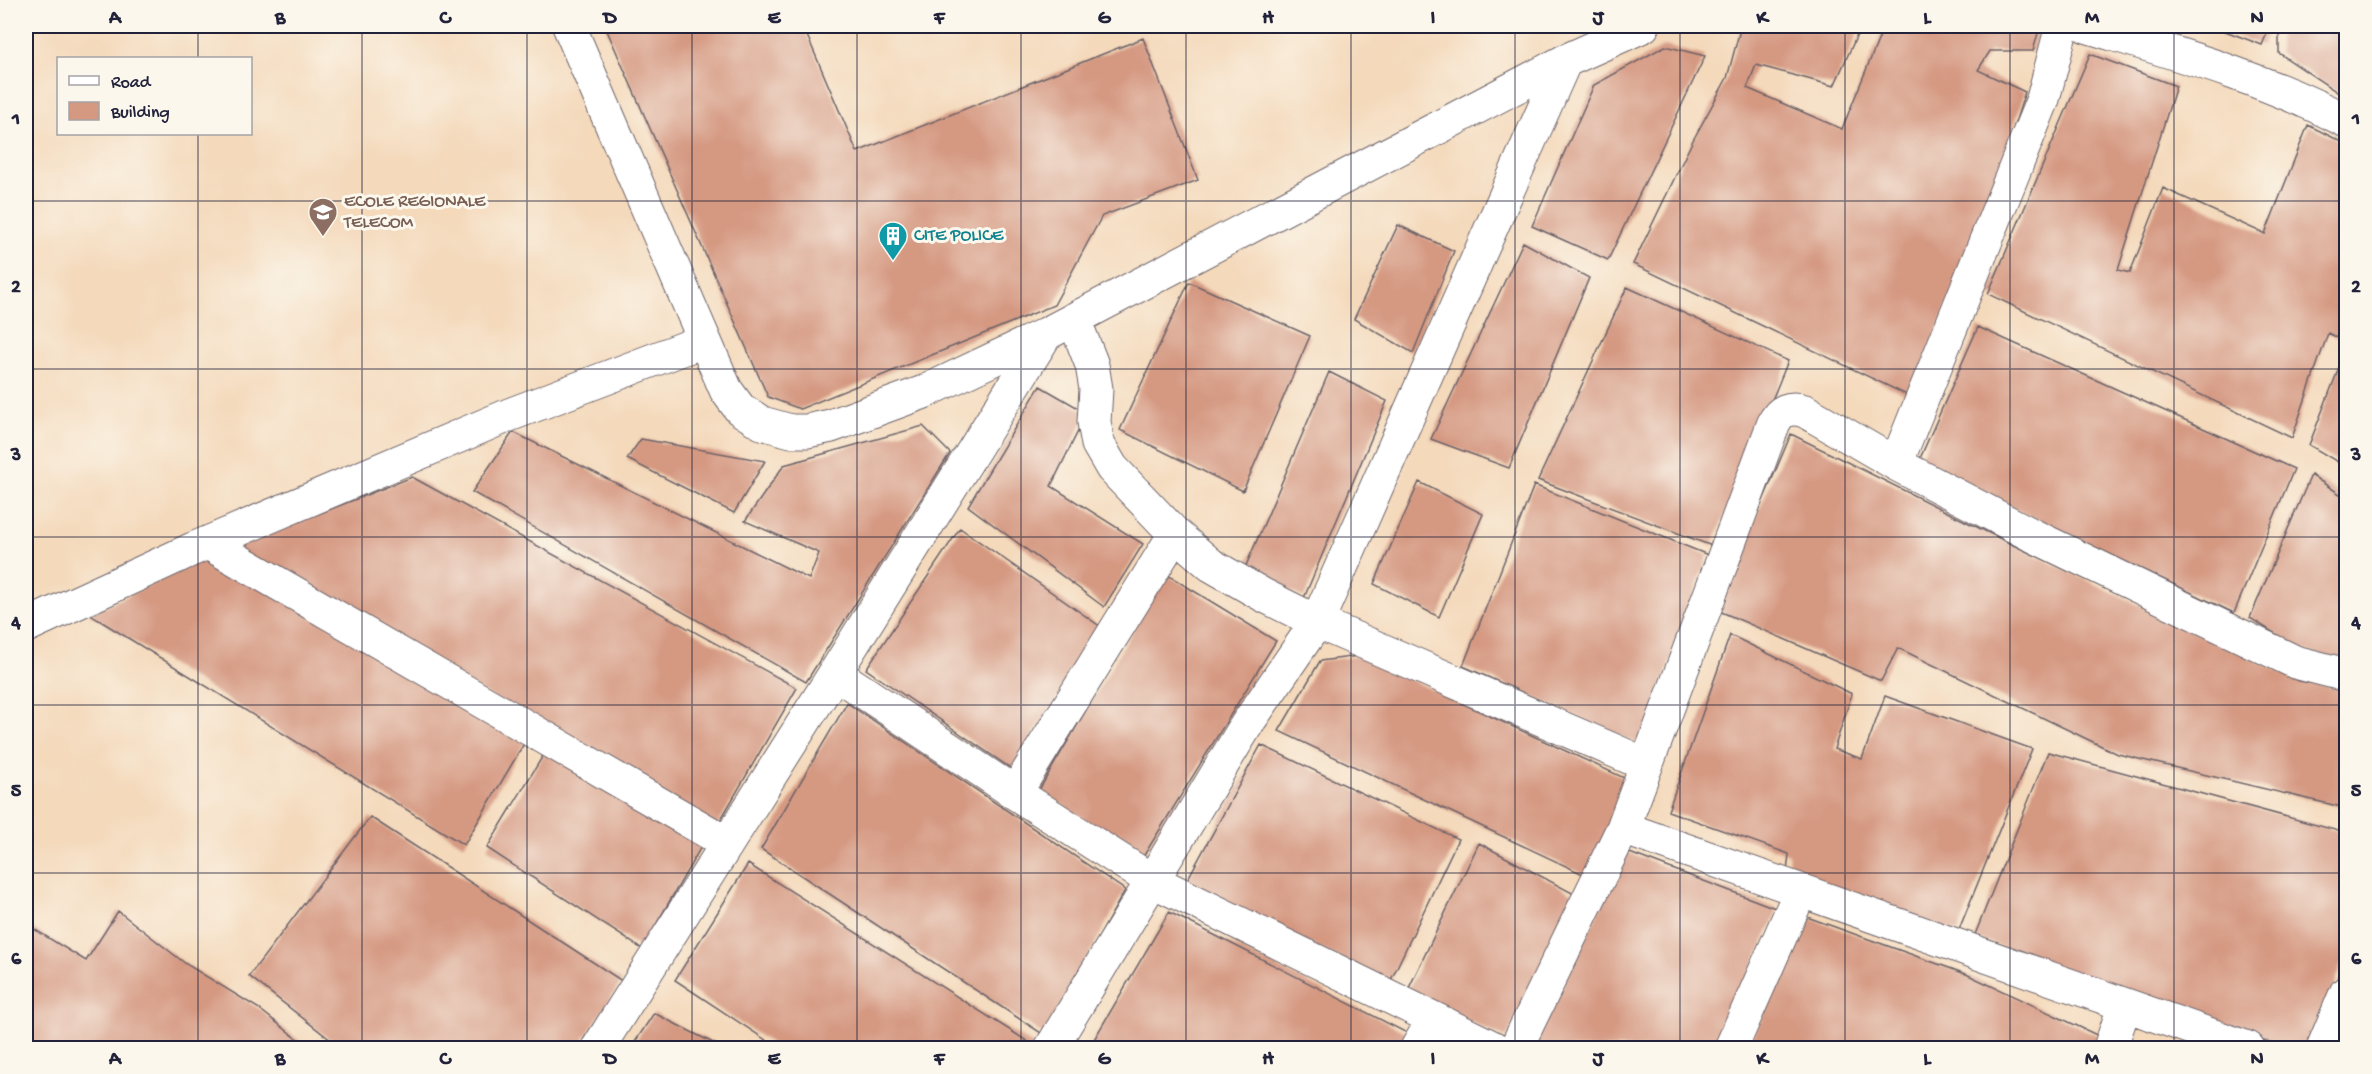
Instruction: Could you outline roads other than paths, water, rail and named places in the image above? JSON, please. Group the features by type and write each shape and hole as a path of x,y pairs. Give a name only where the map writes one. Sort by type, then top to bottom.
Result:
{"street":[{"path":"569,26 726,390 740,409 762,423 791,431 807,431 831,426 924,392 1046,334 1565,61 1643,26"},
{"path":"1896,464 2043,99 2062,26"},
{"path":"2086,26 2229,70 2324,109 2346,121"},
{"path":"1051,1048 1151,880 1248,724 1317,622 1565,61"},
{"path":"1074,319 1092,365 1095,381 1094,422 1098,444 1112,468 1175,534 1211,565 1317,622 1645,764"},
{"path":"598,1048 835,674 1046,334"},
{"path":"26,626 208,543 509,415 704,341"},
{"path":"1516,1048 1623,828 1776,417 1782,411 1790,408 1805,411 1896,464 2032,535 2295,662 2346,675"},
{"path":"1015,793 1175,534"},
{"path":"208,543 727,843"},
{"path":"835,674 1151,880 1494,1048"},
{"path":"1623,828 2248,1048"},
{"path":"1731,1048 1800,892"},
{"path":"2323,1048 2346,993"},
{"path":"2110,1048 2125,1005"},
{"path":"1417,1048 1434,1019"}],"place":[{"name":"ECOLE REGIONALE TELECOM","path":"323,238"},
{"name":"CITE POLICE","path":"893,262"}]}
